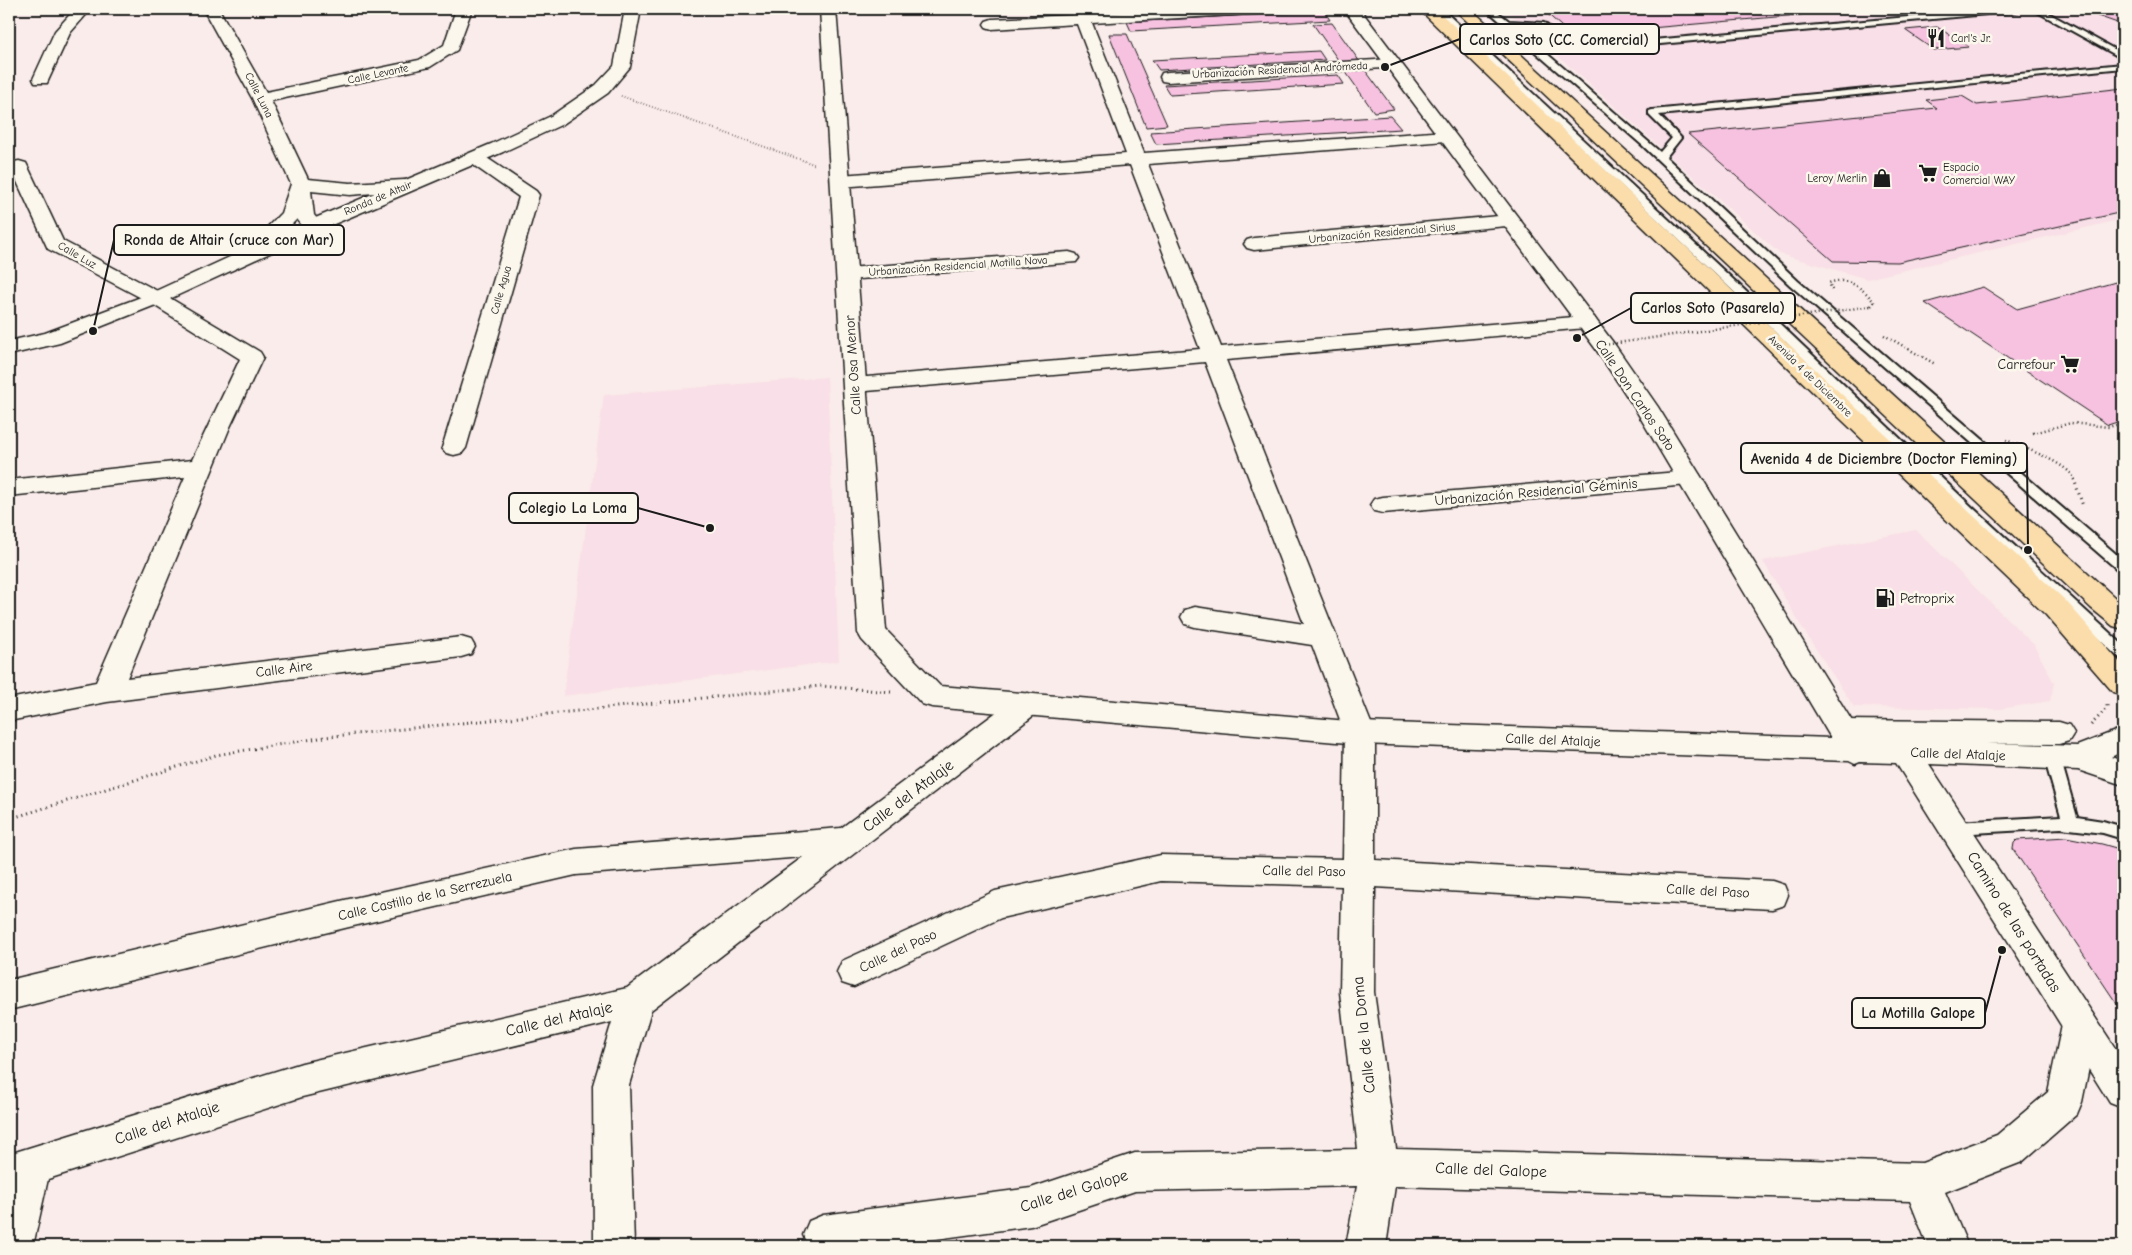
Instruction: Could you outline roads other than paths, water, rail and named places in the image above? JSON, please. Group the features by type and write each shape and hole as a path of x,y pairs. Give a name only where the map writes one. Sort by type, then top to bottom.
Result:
{"main road":[{"name":"Avenida 4 de Diciembre","path":"1427,9 1820,387 2056,608 2123,685"},
{"path":"1462,9 2101,600 2123,618"}],"street":[{"path":"41,79 63,31 83,9"},
{"name":"Calle Luna","path":"212,9 261,98 301,184 304,216 313,226"},
{"name":"Calle Levante","path":"261,98 424,64 451,47 464,9"},
{"name":"Ronda de Altair","path":"9,348 52,338 156,298 254,252 404,186 475,158 557,120 602,89 622,67 633,9"},
{"name":"Calle Osa Menor","path":"828,9 872,633 932,696"},
{"path":"992,24 1081,14 1249,9"},
{"name":"Calle Don Carlos Soto","path":"1352,9 1604,345 1646,407 1849,741"},
{"path":"1081,14 1360,733"},
{"name":"Urbanización Residencial Andrómeda","path":"1168,77 1393,64"},
{"path":"840,177 1446,136"},
{"name":"Calle Agua","path":"454,448 529,195 475,158"},
{"name":"Calle Luz","path":"9,168 19,167 56,245 156,298"},
{"path":"254,252 290,215 301,184 350,189 404,186"},
{"name":"Urbanización Residencial Sirius","path":"1254,244 1510,221"},
{"name":"Urbanización Residencial Motilla Nova","path":"847,274 1069,258"},
{"path":"107,691 202,467 252,357 156,298"},
{"path":"855,385 1213,356 1586,322"},
{"path":"9,488 202,467"},
{"name":"Urbanización Residencial Géminis","path":"1383,505 1690,479"},
{"path":"1195,616 1323,637"},
{"name":"Calle Aire","path":"9,710 107,691 461,647"},
{"name":"Calle del Atalaje","path":"932,696 1360,733 1849,741 1905,752 2063,750 2123,739"},
{"name":"Calle del Atalaje","path":"20,1169 302,1080 636,1001 1028,704"},
{"name":"Calle de la Doma","path":"1360,733 1357,992 1379,1167 1366,1246"},
{"path":"1849,741 2063,750"},
{"name":"Calle del Atalaje","path":"2063,750 2123,773"},
{"name":"Camino de las portadas","path":"1905,752 2123,1091"},
{"name":"Calle Castillo de la Serrezuela","path":"9,995 349,913 576,862 849,840"},
{"name":"Calle del Paso","path":"854,972 995,905 1161,868 1359,873 1772,895"},
{"path":"614,1246 611,1084 636,1001"},
{"name":"Calle del Galope","path":"823,1235 1031,1207 1135,1172 1379,1167 1922,1182 2009,1148 2064,1102 2080,1024"},
{"path":"13,1246 20,1169"},
{"path":"1922,1182 1948,1246"}],"lane":[{"path":"1438,9 1734,286 1968,510 2123,653"},
{"path":"1445,9 1738,282 1886,424 2123,641"},
{"path":"1490,9 1561,68 1745,235 1794,283 2123,567"},
{"path":"1506,23 1540,25 1573,50 2020,9"},
{"path":"2036,9 2123,57"},
{"path":"1660,158 1677,138 1652,113 2123,66"},
{"path":"2063,750 2070,821"},
{"path":"1955,828 2070,821 2110,828 2123,833"}],"place":[{"name":"Carl's Jr.","path":"1936,38"},
{"name":"Carlos Soto (CC. Comercial)","path":"1385,67"},
{"name":"Espacio Comercial WAY","path":"1928,173"},
{"name":"Leroy Merlin","path":"1882,178"},
{"name":"Ronda de Altair (cruce con Mar)","path":"93,331"},
{"name":"Carlos Soto (Pasarela)","path":"1577,338"},
{"name":"Carrefour","path":"2070,364"},
{"name":"Colegio La Loma","path":"710,528"},
{"name":"Avenida 4 de Diciembre (Doctor Fleming)","path":"2028,550"},
{"name":"Petroprix","path":"1885,598"},
{"name":"La Motilla Galope","path":"2002,950"}]}
